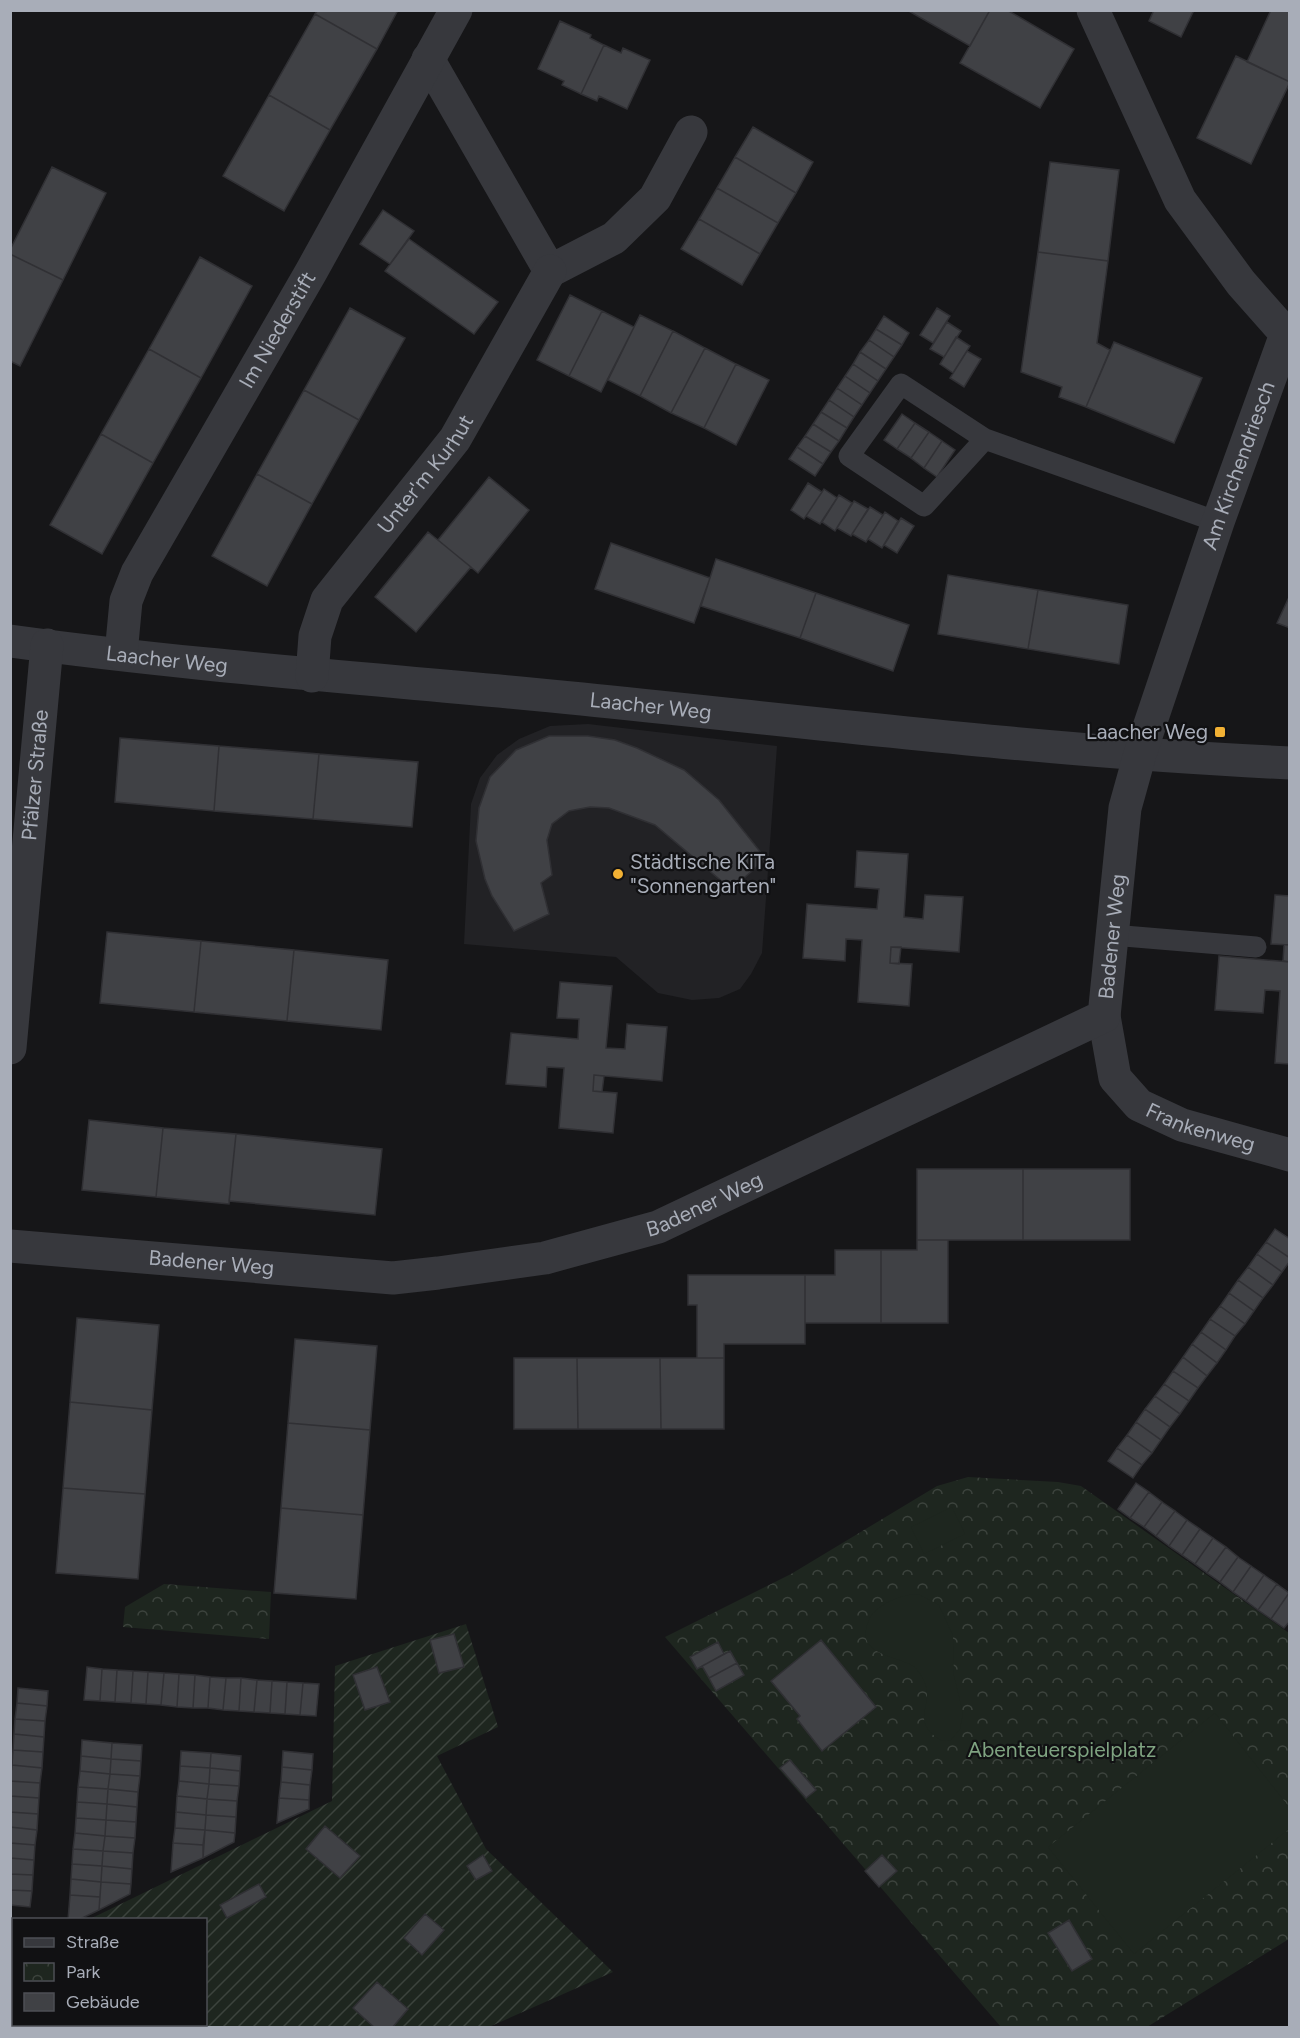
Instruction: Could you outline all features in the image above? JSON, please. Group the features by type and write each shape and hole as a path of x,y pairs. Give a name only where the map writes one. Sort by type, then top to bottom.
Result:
{"street":[{"name":"Im Niederstift","path":"122,654 126,601 137,573 311,272 456,10"},
{"name":"Am Kirchendriesch","path":"1093,10 1180,200 1241,284 1286,334 1218,522 1140,754"},
{"path":"428,60 550,271 614,238 655,198 692,132"},
{"name":"Unter'm Kurhut","path":"312,676 315,636 327,600 455,439 550,271"},
{"name":"Laacher Weg","path":"10,641 312,676 501,691 1140,754 1290,763"},
{"name":"Pfälzer Straße","path":"10,1048 47,645"},
{"name":"Badener Weg","path":"10,1246 393,1278 545,1258 658,1227 1104,1016 1125,808 1140,754"},
{"name":"Frankenweg","path":"1104,1016 1115,1078 1138,1105 1182,1125 1290,1155"}],"lane":[{"path":"985,440 924,506 849,456 901,384 985,440 1218,522"},
{"path":"1112,935 1256,947"}],"shaded area":[{"name":"Städtische KiTa \"Sonnengarten\"","path":"588,724 777,746 762,953 740,989 719,998 692,1000 658,993 616,957 464,944 471,804 480,778 497,755 519,739 550,726"}],"green space":[{"name":"Abenteuerspielplatz","path":"968,1477 1058,1482 1081,1486 1289,1633 1289,1939 1147,2027 1001,2027 665,1637 791,1574 937,1486"},
{"path":"952,1507 965,1534 924,1554 911,1527"},
{"path":"164,1584 271,1592 269,1639 123,1627 125,1607"},
{"path":"918,1594 939,1605 953,1636 954,1676 963,1713 960,1729 951,1740 942,1741 926,1726 924,1712 927,1690 918,1671 907,1663 875,1650 866,1638 867,1626 873,1613 894,1599"},
{"path":"466,1624 498,1727 437,1756 486,1849 613,1972 489,2027 11,2028 10,1958 12,1957 12,2026 207,2026 207,1918 92,1918 332,1801 335,1666"},
{"path":"1215,1713 1289,1807 1289,1829 1134,1954 1048,1847"}],"building":[{"path":"318,10 398,10 377,49 315,14"},
{"path":"907,10 990,10 970,46"},
{"path":"990,10 1007,10 1074,49 1040,108 960,63"},
{"path":"1154,10 1194,10 1181,37 1149,21"},
{"path":"1271,10 1290,10 1290,82 1247,62"},
{"path":"315,14 377,49 330,130 269,95"},
{"path":"560,21 591,35 590,38 604,45 581,94 562,85 564,81 538,69"},
{"path":"604,45 621,53 623,48 650,60 627,109 599,96 597,101 581,94"},
{"path":"1236,56 1290,82 1251,164 1197,138"},
{"path":"269,95 330,130 284,211 223,176"},
{"path":"753,127 813,162 796,193 735,157"},
{"path":"735,157 796,193 778,223 717,188"},
{"path":"1050,162 1119,170 1108,261 1038,252"},
{"path":"52,167 106,193 63,280 10,254"},
{"path":"717,188 778,223 760,254 699,219"},
{"path":"383,210 414,231 390,264 360,244"},
{"path":"699,219 760,254 742,285 681,249"},
{"path":"409,239 498,302 474,334 385,271"},
{"path":"1038,252 1108,261 1097,343 1110,350 1086,407 1059,397 1062,387 1021,372"},
{"path":"10,254 63,280 20,366 10,361"},
{"path":"200,257 252,286 201,378 149,349"},
{"path":"570,295 602,311 569,376 537,360"},
{"path":"350,308 405,338 359,420 304,390"},
{"path":"937,308 950,316 933,343 920,335"},
{"path":"602,311 634,327 601,392 569,376"},
{"path":"640,315 673,331 640,396 608,380"},
{"path":"884,316 909,333 902,345 876,329"},
{"path":"947,322 961,331 944,357 930,349"},
{"path":"876,329 902,345 894,357 869,340"},
{"path":"673,331 705,348 671,413 640,396"},
{"path":"956,337 970,346 953,373 940,364"},
{"path":"869,340 894,357 886,369 860,352"},
{"path":"1114,342 1202,378 1174,443 1086,407"},
{"path":"705,348 736,364 704,428 671,413"},
{"path":"149,349 201,378 153,463 101,434"},
{"path":"967,351 981,359 964,387 950,378"},
{"path":"860,352 886,369 878,381 853,364"},
{"path":"736,364 769,380 736,445 704,428"},
{"path":"853,364 878,381 870,393 845,376"},
{"path":"845,376 870,393 862,405 837,388"},
{"path":"837,388 862,405 854,417 829,400"},
{"path":"304,390 359,420 312,504 257,474"},
{"path":"829,400 854,417 847,428 821,412"},
{"path":"821,412 847,428 839,441 813,424"},
{"path":"902,414 915,423 897,449 884,440"},
{"path":"915,423 929,432 911,458 897,449"},
{"path":"813,424 839,441 831,452 805,436"},
{"path":"929,432 942,441 924,468 911,458"},
{"path":"101,434 153,463 102,554 50,525"},
{"path":"805,436 831,452 823,464 797,447"},
{"path":"942,441 955,450 937,477 924,468"},
{"path":"797,447 823,464 815,476 789,459"},
{"path":"257,474 312,504 267,586 212,556"},
{"path":"489,477 529,510 478,573 438,540"},
{"path":"808,483 822,492 804,519 791,510"},
{"path":"824,489 837,498 820,524 806,516"},
{"path":"839,495 852,503 835,531 822,522"},
{"path":"854,501 868,509 851,536 837,528"},
{"path":"870,507 883,515 866,542 852,534"},
{"path":"885,512 898,521 882,548 868,539"},
{"path":"901,518 914,526 897,553 884,545"},
{"path":"428,532 471,567 416,632 375,597"},
{"path":"611,543 710,578 694,623 595,589"},
{"path":"716,559 816,593 800,638 701,606"},
{"path":"948,575 1038,590 1028,649 938,634"},
{"path":"1038,590 1128,605 1119,664 1028,649"},
{"path":"816,593 909,625 893,671 800,638"},
{"path":"1290,595 1290,628 1277,623"},
{"path":"549,736 588,736 615,740 684,770 719,800 766,859 731,889 655,825 609,808 590,807 569,811 552,824 547,840 552,875 541,883 549,914 514,931 492,896 485,879 476,841 479,808 490,777 516,750"},
{"path":"120,738 219,746 214,811 115,802"},
{"path":"219,746 319,754 313,819 214,811"},
{"path":"319,754 418,762 412,827 313,819"},
{"path":"857,851 908,854 904,917 923,919 925,895 963,897 959,952 891,947 890,963 912,964 909,1006 858,1002 862,940 846,939 845,961 803,958 807,904 877,909 879,889 855,887"},
{"path":"1275,895 1290,896 1290,945 1271,944"},
{"path":"107,932 201,941 194,1012 100,1003"},
{"path":"201,941 294,950 287,1021 194,1012"},
{"path":"1284,945 1290,945 1290,962 1283,961"},
{"path":"891,947 901,947 899,964 890,963"},
{"path":"294,950 388,960 381,1030 287,1021"},
{"path":"1219,956 1290,962 1290,1064 1275,1063 1280,991 1265,990 1263,1013 1215,1010"},
{"path":"560,982 612,986 606,1048 625,1049 627,1024 667,1027 662,1081 594,1075 593,1091 617,1093 613,1133 559,1128 564,1068 547,1067 546,1087 506,1084 511,1033 578,1039 579,1019 557,1018"},
{"path":"594,1075 604,1076 602,1092 593,1091"},
{"path":"89,1120 163,1128 156,1197 82,1190"},
{"path":"163,1128 236,1134 229,1204 156,1197"},
{"path":"236,1134 382,1149 375,1215 229,1201"},
{"path":"917,1169 1023,1169 1023,1240 917,1240"},
{"path":"1023,1169 1130,1169 1130,1240 1023,1240"},
{"path":"1275,1229 1290,1239 1290,1258 1266,1242"},
{"path":"917,1240 948,1240 948,1323 881,1323 881,1250 917,1250"},
{"path":"1266,1242 1290,1258 1282,1272 1257,1254"},
{"path":"835,1250 881,1250 881,1323 805,1323 805,1275 835,1275"},
{"path":"1257,1254 1282,1272 1273,1285 1248,1267"},
{"path":"1248,1267 1273,1285 1263,1298 1238,1280"},
{"path":"688,1275 805,1275 805,1344 724,1344 724,1358 697,1358 697,1305 688,1305"},
{"path":"1238,1280 1263,1298 1254,1311 1229,1293"},
{"path":"1229,1293 1254,1311 1245,1324 1220,1306"},
{"path":"1220,1306 1245,1324 1235,1336 1210,1319"},
{"path":"77,1318 159,1325 152,1410 70,1402"},
{"path":"1210,1319 1235,1336 1226,1350 1201,1332"},
{"path":"1201,1332 1226,1350 1217,1363 1192,1344"},
{"path":"295,1339 377,1346 370,1430 288,1423"},
{"path":"1192,1344 1217,1363 1207,1376 1183,1357"},
{"path":"1183,1357 1207,1376 1198,1388 1173,1371"},
{"path":"514,1358 577,1358 578,1429 514,1429"},
{"path":"577,1358 660,1358 661,1429 578,1429"},
{"path":"660,1358 724,1358 724,1429 661,1429"},
{"path":"1173,1371 1198,1388 1189,1401 1164,1384"},
{"path":"1164,1384 1189,1401 1180,1414 1155,1396"},
{"path":"1155,1396 1180,1414 1170,1427 1145,1409"},
{"path":"70,1402 152,1410 145,1494 63,1488"},
{"path":"1145,1409 1170,1427 1161,1440 1136,1422"},
{"path":"1136,1422 1161,1440 1152,1453 1127,1435"},
{"path":"288,1423 370,1430 363,1515 281,1508"},
{"path":"1127,1435 1152,1453 1142,1465 1117,1448"},
{"path":"1117,1448 1142,1465 1133,1478 1108,1461"},
{"path":"1136,1483 1149,1492 1130,1518 1118,1509"},
{"path":"63,1488 145,1494 138,1579 56,1573"},
{"path":"1149,1492 1162,1502 1144,1527 1130,1518"},
{"path":"1162,1502 1175,1511 1156,1536 1144,1527"},
{"path":"281,1508 363,1515 356,1599 274,1593"},
{"path":"1175,1511 1187,1520 1169,1546 1156,1536"},
{"path":"1187,1520 1200,1529 1182,1555 1169,1546"},
{"path":"1200,1529 1213,1538 1195,1564 1182,1555"},
{"path":"1213,1538 1226,1547 1207,1573 1195,1564"},
{"path":"1226,1547 1238,1557 1220,1582 1207,1573"},
{"path":"1238,1557 1251,1566 1233,1592 1220,1582"},
{"path":"1251,1566 1264,1575 1246,1601 1233,1592"},
{"path":"1264,1575 1277,1584 1258,1610 1246,1601"},
{"path":"1277,1584 1289,1593 1271,1619 1258,1610"},
{"path":"1289,1593 1290,1621 1284,1628 1271,1619"},
{"path":"454,1634 464,1667 439,1673 430,1640"},
{"path":"821,1640 876,1707 822,1751 797,1719 800,1716 771,1681"},
{"path":"718,1642 724,1654 697,1669 690,1657"},
{"path":"730,1651 737,1663 709,1678 702,1666"},
{"path":"737,1663 744,1675 716,1691 709,1678"},
{"path":"87,1667 102,1669 100,1701 84,1700"},
{"path":"377,1667 390,1702 365,1710 353,1675"},
{"path":"102,1669 117,1670 115,1702 100,1701"},
{"path":"117,1670 133,1671 131,1703 115,1702"},
{"path":"133,1671 148,1672 146,1704 131,1703"},
{"path":"148,1672 164,1673 161,1705 146,1704"},
{"path":"164,1673 179,1674 177,1707 161,1705"},
{"path":"179,1674 195,1675 193,1708 177,1707"},
{"path":"195,1675 210,1677 208,1708 193,1708"},
{"path":"210,1677 226,1678 223,1710 208,1708"},
{"path":"226,1678 241,1678 239,1711 223,1710"},
{"path":"241,1678 257,1680 254,1712 239,1711"},
{"path":"257,1680 272,1681 270,1713 254,1712"},
{"path":"272,1681 287,1682 285,1714 270,1713"},
{"path":"287,1682 303,1683 300,1715 285,1714"},
{"path":"303,1683 319,1684 316,1716 300,1715"},
{"path":"18,1688 48,1691 47,1706 17,1703"},
{"path":"17,1703 47,1706 45,1721 15,1719"},
{"path":"15,1719 45,1721 44,1737 14,1734"},
{"path":"14,1734 44,1737 43,1752 13,1750"},
{"path":"82,1740 112,1743 111,1759 81,1756"},
{"path":"112,1743 142,1745 141,1761 111,1759"},
{"path":"13,1750 43,1752 42,1768 12,1765"},
{"path":"181,1751 211,1753 210,1768 180,1766"},
{"path":"283,1751 313,1754 312,1770 282,1767"},
{"path":"211,1753 241,1756 240,1771 210,1768"},
{"path":"81,1756 111,1759 110,1774 80,1771"},
{"path":"111,1759 141,1761 140,1776 110,1774"},
{"path":"790,1760 816,1790 806,1798 780,1768"},
{"path":"12,1765 42,1768 40,1783 10,1781"},
{"path":"180,1766 210,1768 209,1784 179,1781"},
{"path":"282,1767 312,1770 310,1785 281,1782"},
{"path":"210,1768 240,1771 239,1786 209,1784"},
{"path":"80,1771 110,1774 108,1789 78,1787"},
{"path":"110,1774 140,1776 138,1792 108,1789"},
{"path":"10,1781 40,1783 39,1798 10,1796"},
{"path":"179,1781 209,1784 207,1799 177,1796"},
{"path":"281,1782 310,1785 309,1800 279,1798"},
{"path":"209,1784 239,1786 237,1801 207,1799"},
{"path":"78,1787 108,1789 107,1804 77,1802"},
{"path":"108,1789 138,1792 137,1807 107,1804"},
{"path":"10,1796 39,1798 38,1814 10,1812"},
{"path":"177,1796 207,1799 206,1815 176,1812"},
{"path":"279,1798 309,1800 309,1809 277,1823"},
{"path":"207,1799 237,1801 236,1817 206,1815"},
{"path":"77,1802 107,1804 106,1820 76,1818"},
{"path":"107,1804 137,1807 136,1822 106,1820"},
{"path":"10,1812 38,1814 37,1830 10,1827"},
{"path":"176,1812 206,1815 205,1830 175,1828"},
{"path":"206,1815 236,1817 235,1833 205,1830"},
{"path":"76,1818 106,1820 105,1836 75,1833"},
{"path":"106,1820 136,1822 135,1838 105,1836"},
{"path":"325,1826 360,1856 340,1878 306,1849"},
{"path":"10,1827 37,1830 35,1845 10,1843"},
{"path":"175,1828 205,1830 203,1845 173,1843"},
{"path":"205,1830 235,1833 234,1842 203,1858"},
{"path":"75,1833 105,1836 103,1851 73,1849"},
{"path":"105,1836 135,1838 133,1853 103,1851"},
{"path":"10,1843 35,1845 34,1860 10,1858"},
{"path":"173,1843 203,1845 203,1858 171,1872"},
{"path":"73,1849 103,1851 102,1866 72,1864"},
{"path":"103,1851 133,1853 132,1869 102,1866"},
{"path":"483,1855 492,1871 476,1880 467,1866"},
{"path":"882,1855 897,1871 879,1887 865,1871"},
{"path":"10,1858 34,1860 33,1875 10,1874"},
{"path":"72,1864 102,1866 101,1882 71,1879"},
{"path":"102,1866 132,1869 131,1884 101,1882"},
{"path":"10,1874 33,1875 32,1891 10,1890"},
{"path":"71,1879 101,1882 100,1897 70,1895"},
{"path":"101,1882 131,1884 130,1894 99,1910"},
{"path":"259,1884 266,1897 227,1918 220,1905"},
{"path":"10,1890 32,1891 30,1907 10,1905"},
{"path":"70,1895 100,1897 99,1910 82,1918 68,1918"},
{"path":"425,1914 444,1930 422,1955 404,1938"},
{"path":"1069,1920 1092,1959 1072,1971 1048,1933"},
{"path":"377,1982 408,2009 392,2028 375,2028 353,2008"}],"place":[{"name":"Laacher Weg","path":"1220,732"},
{"name":"Städtische KiTa \"Sonnengarten\"","path":"618,874"}]}
